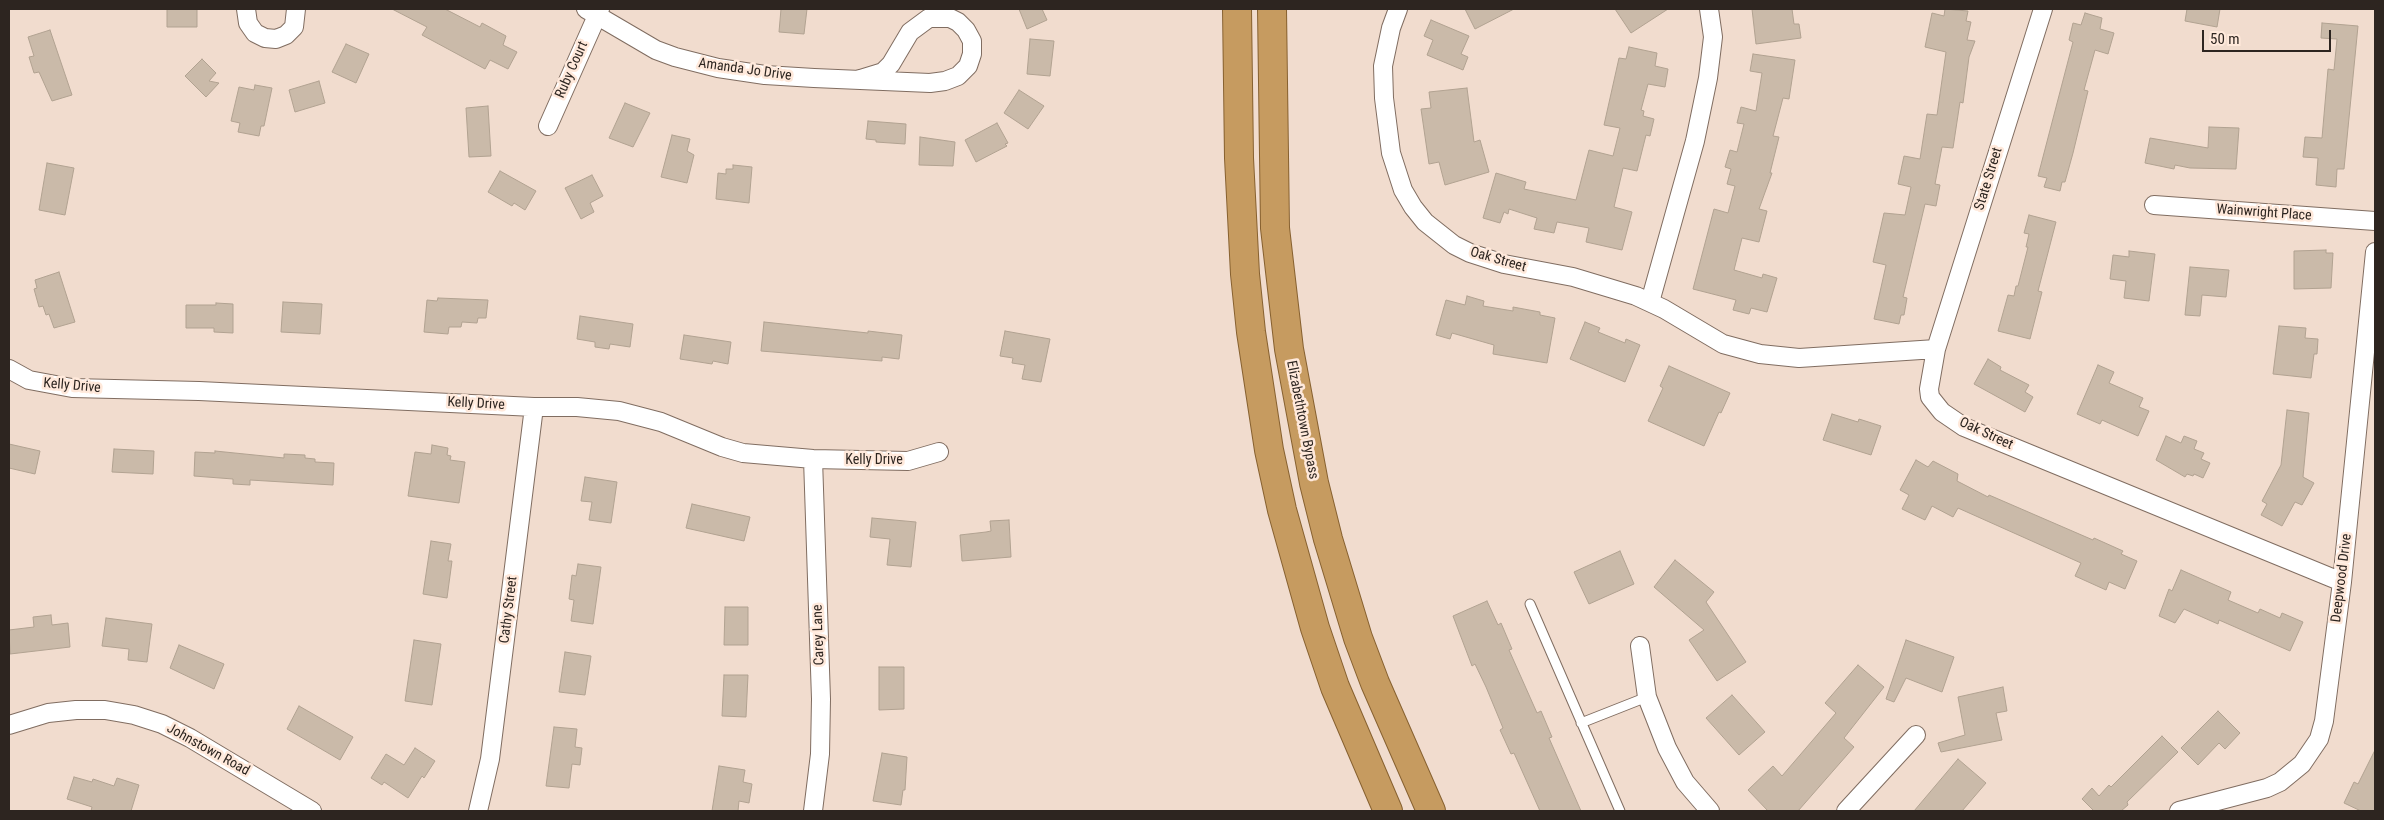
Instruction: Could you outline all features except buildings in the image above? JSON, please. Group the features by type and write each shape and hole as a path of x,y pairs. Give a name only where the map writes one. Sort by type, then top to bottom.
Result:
{"highway":[{"path":"1237,9 1241,216 1250,332 1260,399 1280,501 1297,569 1335,687 1388,811"},
{"name":"Elizabethtown Bypass","path":"1272,9 1275,228 1289,349 1304,430 1328,539 1358,638 1414,774 1432,811"},
{"path":"1358,744 1376,811"},
{"path":"1414,774 1442,811"}],"street":[{"path":"246,9 248,23 255,33 265,38 276,39 286,35 294,27 297,16 296,9"},
{"name":"Oak Street","path":"1398,9 1391,28 1383,66 1387,135 1396,172 1403,190 1425,222 1454,245 1487,260 1606,286 1650,302 1723,344 1760,354 1799,358 1936,349 1929,389 1930,396 1942,412 1964,427 2342,582"},
{"path":"1650,302 1695,141 1708,78 1713,37 1709,9"},
{"name":"State Street","path":"1936,349 2043,9"},
{"name":"Amanda Jo Drive","path":"595,11 656,50 696,64 765,75 930,84 958,76 968,66 972,54 972,41 966,30 958,22 937,16 929,18 910,32 891,64 882,72 857,80"},
{"name":"Ruby Court","path":"548,126 595,11"},
{"name":"Wainwright Place","path":"2154,205 2375,221"},
{"name":"Deepwood Drive","path":"2179,811 2267,788 2292,774 2311,753 2319,740 2324,721 2342,582 2375,252"},
{"name":"Kelly Drive","path":"9,369 29,380 72,388 198,391 534,407 577,407 640,415 722,447 743,453 813,459 908,461 939,452"},
{"name":"Cathy Street","path":"478,811 490,759 534,407"},
{"name":"Carey Lane","path":"813,459 821,699 820,754 813,811"},
{"path":"1640,646 1647,697 1674,764 1685,782 1710,811"},
{"name":"Johnstown Road","path":"9,725 48,713 76,710 105,710 134,715 162,724 190,738 312,811"},
{"path":"1846,811 1916,735"}],"lane":[{"path":"1530,604 1620,811"},
{"path":"1581,723 1647,697"}]}
